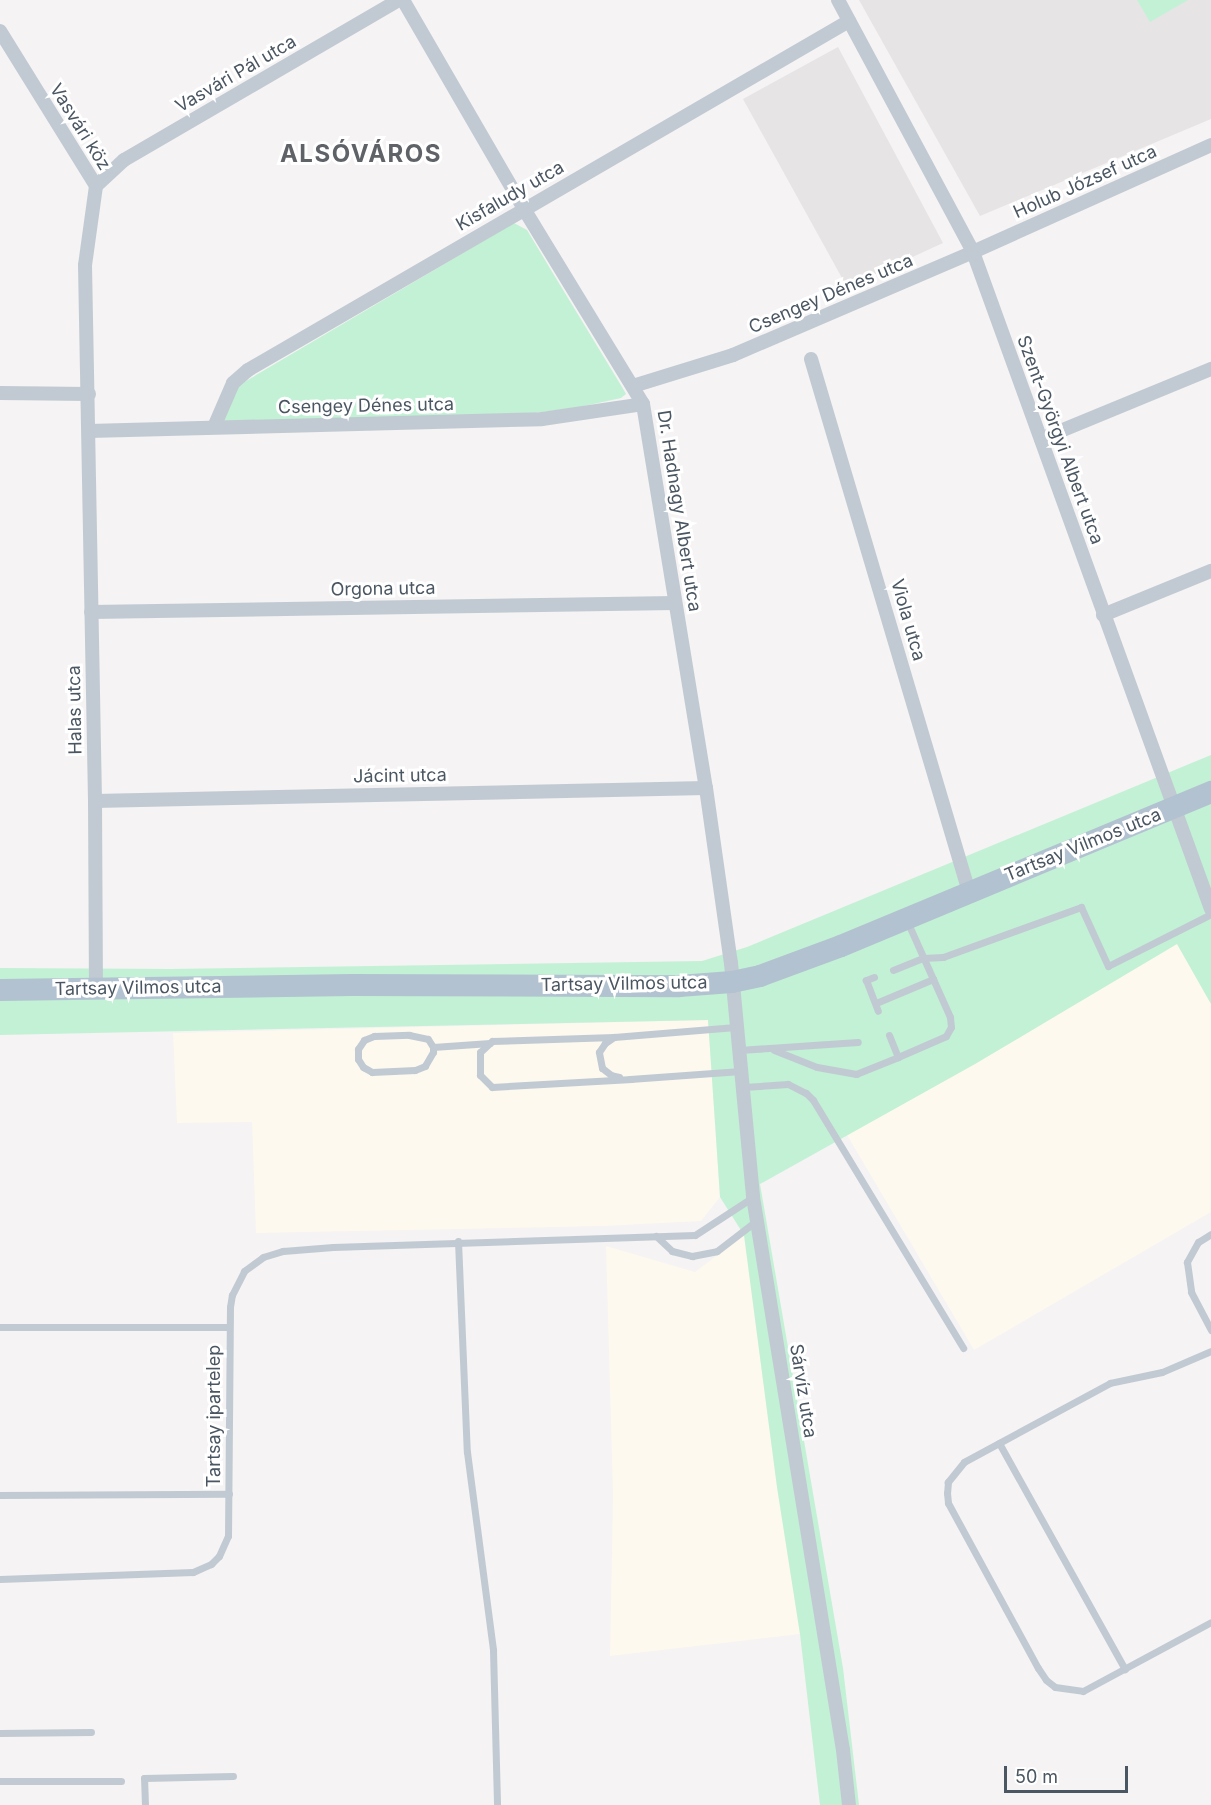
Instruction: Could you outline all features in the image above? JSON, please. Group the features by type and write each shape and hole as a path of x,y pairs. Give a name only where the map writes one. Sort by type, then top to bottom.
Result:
{"main road":[{"name":"Tartsay Vilmos utca","path":"0,990 679,986 732,982 760,976 906,919 1211,792"}],"street":[{"name":"Vasvári Pál utca","path":"96,186 123,160 401,0"},
{"name":"Dr. Hadnagy Albert utca","path":"401,0 524,209 643,404 706,788 732,982"},
{"name":"Szent-Györgyi Albert utca","path":"838,0 973,252 1103,615 1210,901"},
{"name":"Kisfaludy utca","path":"214,427 233,383 248,370 849,21"},
{"name":"Vasvári köz","path":"0,31 96,186 85,265 89,431"},
{"name":"Holub József utca","path":"973,252 1211,146"},
{"name":"Csengey Dénes utca","path":"633,386 733,356 973,252"},
{"name":"Viola utca","path":"811,359 969,892"},
{"path":"1041,439 1211,369"},
{"path":"0,393 89,394"},
{"name":"Csengey Dénes utca","path":"89,431 543,419 643,404"},
{"name":"Halas utca","path":"89,431 96,988"},
{"path":"1103,615 1211,570"},
{"name":"Orgona utca","path":"91,612 675,603"},
{"name":"Jácint utca","path":"95,801 706,788"},
{"name":"Sárvíz utca","path":"732,982 753,1197 843,1750 849,1805"}],"lane":[{"path":"893,970 923,958 943,957 1081,907 1108,966 1211,914"},
{"path":"774,1050 817,1067 856,1074 941,1041 950,1032 950,1017 906,919"},
{"path":"874,977 866,980 877,1007 933,979"},
{"path":"433,1047 614,1037 736,1027"},
{"path":"410,1035 428,1040 433,1047 426,1066 415,1070 372,1072 363,1067 358,1059 358,1049 364,1040 374,1036 410,1035"},
{"path":"889,1035 898,1057"},
{"path":"614,1037 605,1043 599,1052 602,1068 611,1075 632,1079"},
{"path":"739,1050 774,1050 858,1042"},
{"path":"490,1043 480,1052 480,1075 492,1087 742,1071"},
{"path":"744,1088 788,1084 806,1093 813,1100 963,1348"},
{"name":"Tartsay ipartelep","path":"0,1578 203,1569 211,1564 225,1547 228,1536 229,1494 230,1307 237,1282 252,1263 273,1253 333,1247 695,1234 753,1197"},
{"path":"656,1236 672,1251 692,1256 717,1251 757,1221"},
{"path":"1211,1234 1198,1242 1187,1262 1191,1292 1211,1330"},
{"path":"458,1241 467,1452 493,1650 497,1805"},
{"path":"0,1327 229,1327"},
{"path":"1211,1351 1161,1372 1110,1383 964,1462 948,1482 948,1503 1038,1668 1046,1680 1055,1687 1083,1691 1211,1622"},
{"path":"999,1443 1125,1669"},
{"path":"0,1495 229,1494"},
{"path":"0,1733 91,1732"},
{"path":"145,1805 144,1778 233,1776"},
{"path":"0,1781 121,1780"}],"shaded area":[{"path":"859,0 1211,0 1211,119 980,216"},
{"path":"838,47 943,243 847,287 743,99"},
{"path":"1177,944 1211,1004 1211,1212 974,1350 847,1135 975,1064"},
{"path":"708,1020 720,1197 701,1221 604,1226 256,1233 252,1122 177,1123 173,1033"},
{"path":"744,1235 777,1487 800,1634 610,1656 613,1495 606,1246 695,1272"}],"green space":[{"path":"1137,0 1188,0 1150,22"},
{"path":"514,223 527,230 626,394 621,398 575,408 525,414 222,423 230,398 241,384"},
{"path":"1211,755 1211,1004 1177,944 975,1064 760,1184 843,1668 859,1805 820,1805 800,1634 777,1487 744,1235 720,1197 708,1020 0,1035 0,968 171,969 702,961 747,947"}],"district":[{"name":"ALSÓVÁROS","path":"361,154"}]}
